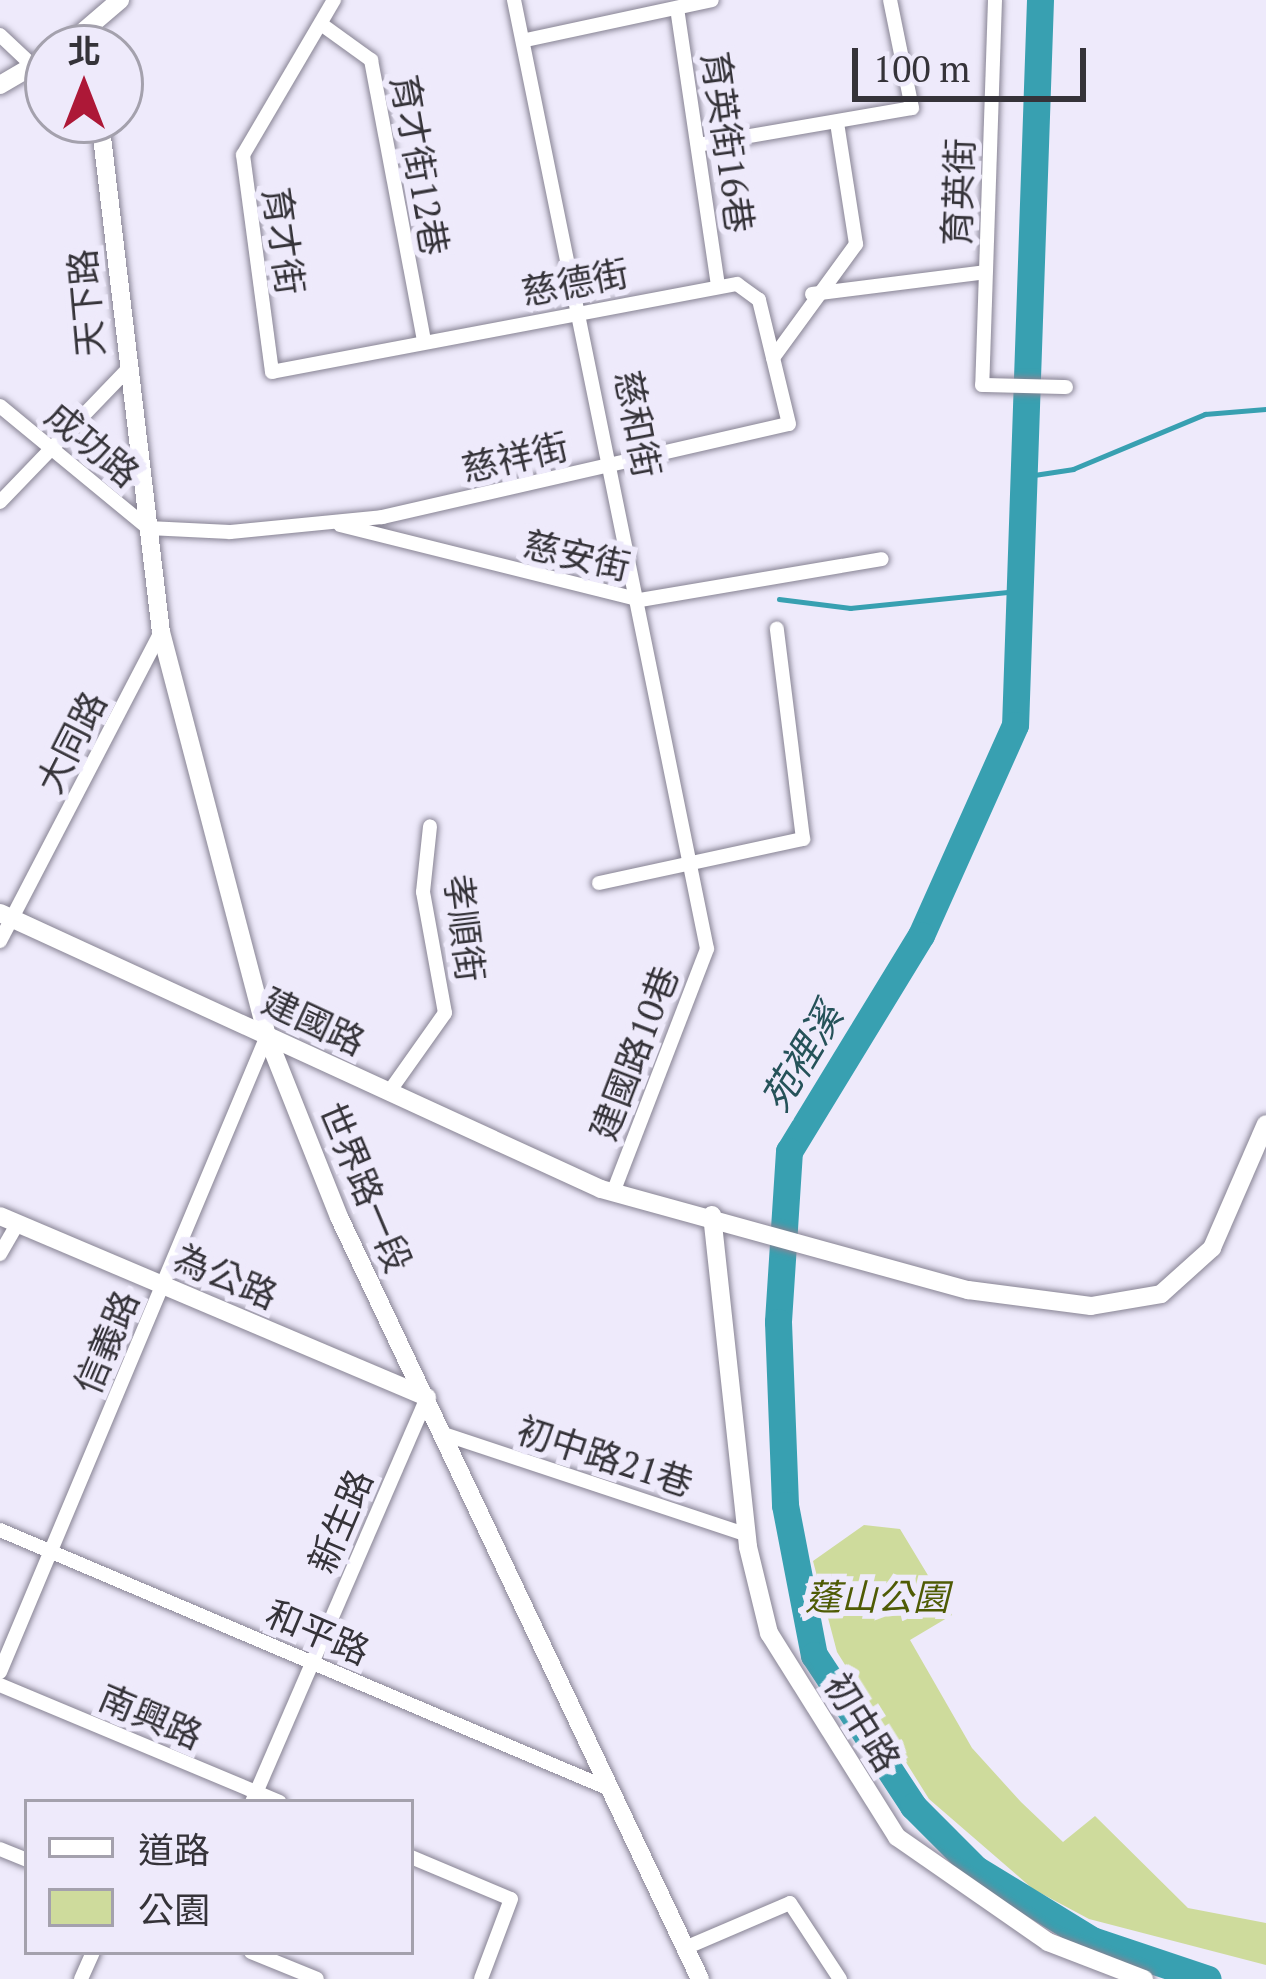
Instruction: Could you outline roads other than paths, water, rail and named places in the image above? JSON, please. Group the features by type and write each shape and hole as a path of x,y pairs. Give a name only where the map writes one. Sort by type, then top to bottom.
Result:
{"street":[{"name":"育才街","path":"272,372 243,155 334,0"},
{"name":"慈和街","path":"514,0 615,464 688,864"},
{"path":"526,40 712,0"},
{"path":"698,145 913,108 890,0"},
{"name":"育英街","path":"995,0 982,386 1066,387"},
{"name":"育英街16巷","path":"677,8 718,286"},
{"name":"育才街12巷","path":"321,24 370,60 424,341"},
{"path":"773,358 812,294 856,244 837,123"},
{"name":"天下路","path":"0,502 46,444 127,370 103,144"},
{"path":"812,294 985,272"},
{"path":"718,286 759,300 773,358"},
{"name":"慈德街","path":"272,372 718,286"},
{"name":"慈祥街","path":"148,528 249,532 335,523 789,424 773,358"},
{"name":"世界路一段","path":"127,370 160,632 268,1036 444,1434 700,1979"},
{"name":"成功路","path":"0,406 148,528"},
{"name":"慈安街","path":"335,523 640,600 882,559"},
{"path":"598,883 803,839 777,629"},
{"name":"大同路","path":"0,941 8,916 160,632"},
{"name":"孝順街","path":"388,1091 445,1013 423,892 430,826"},
{"name":"建國路10巷","path":"607,1191 707,950 688,864"},
{"name":"建國路","path":"8,916 607,1191 712,1215 968,1290 1129,1305 1161,1294 1212,1248 1266,1124"},
{"name":"信義路","path":"0,1672 268,1036"},
{"name":"初中路","path":"712,1215 747,1535 769,1634 897,1837 1031,1932 1144,1979"},
{"path":"0,1254 9,1220"},
{"name":"為公路","path":"9,1220 427,1396"},
{"name":"新生路","path":"254,1797 427,1396"},
{"name":"初中路21巷","path":"444,1434 747,1535"},
{"name":"和平路","path":"0,1530 612,1790"},
{"name":"南興路","path":"0,1684 254,1797"},
{"path":"414,1858 511,1899 482,1979"},
{"path":"686,1948 790,1903 840,1979"},
{"path":"258,1955 317,1979"}],"waterway":[{"name":"苑裡溪","path":"1040,0 1015,725 921,935 789,1151 778,1322 785,1505 814,1655 913,1806 976,1869 1092,1940 1208,1979"},
{"path":"1021,477 1073,469 1205,414 1266,409"},
{"path":"779,599 850,608 1017,591"}],"park label":[{"name":"蓬山公園","path":"877,1597"}]}
